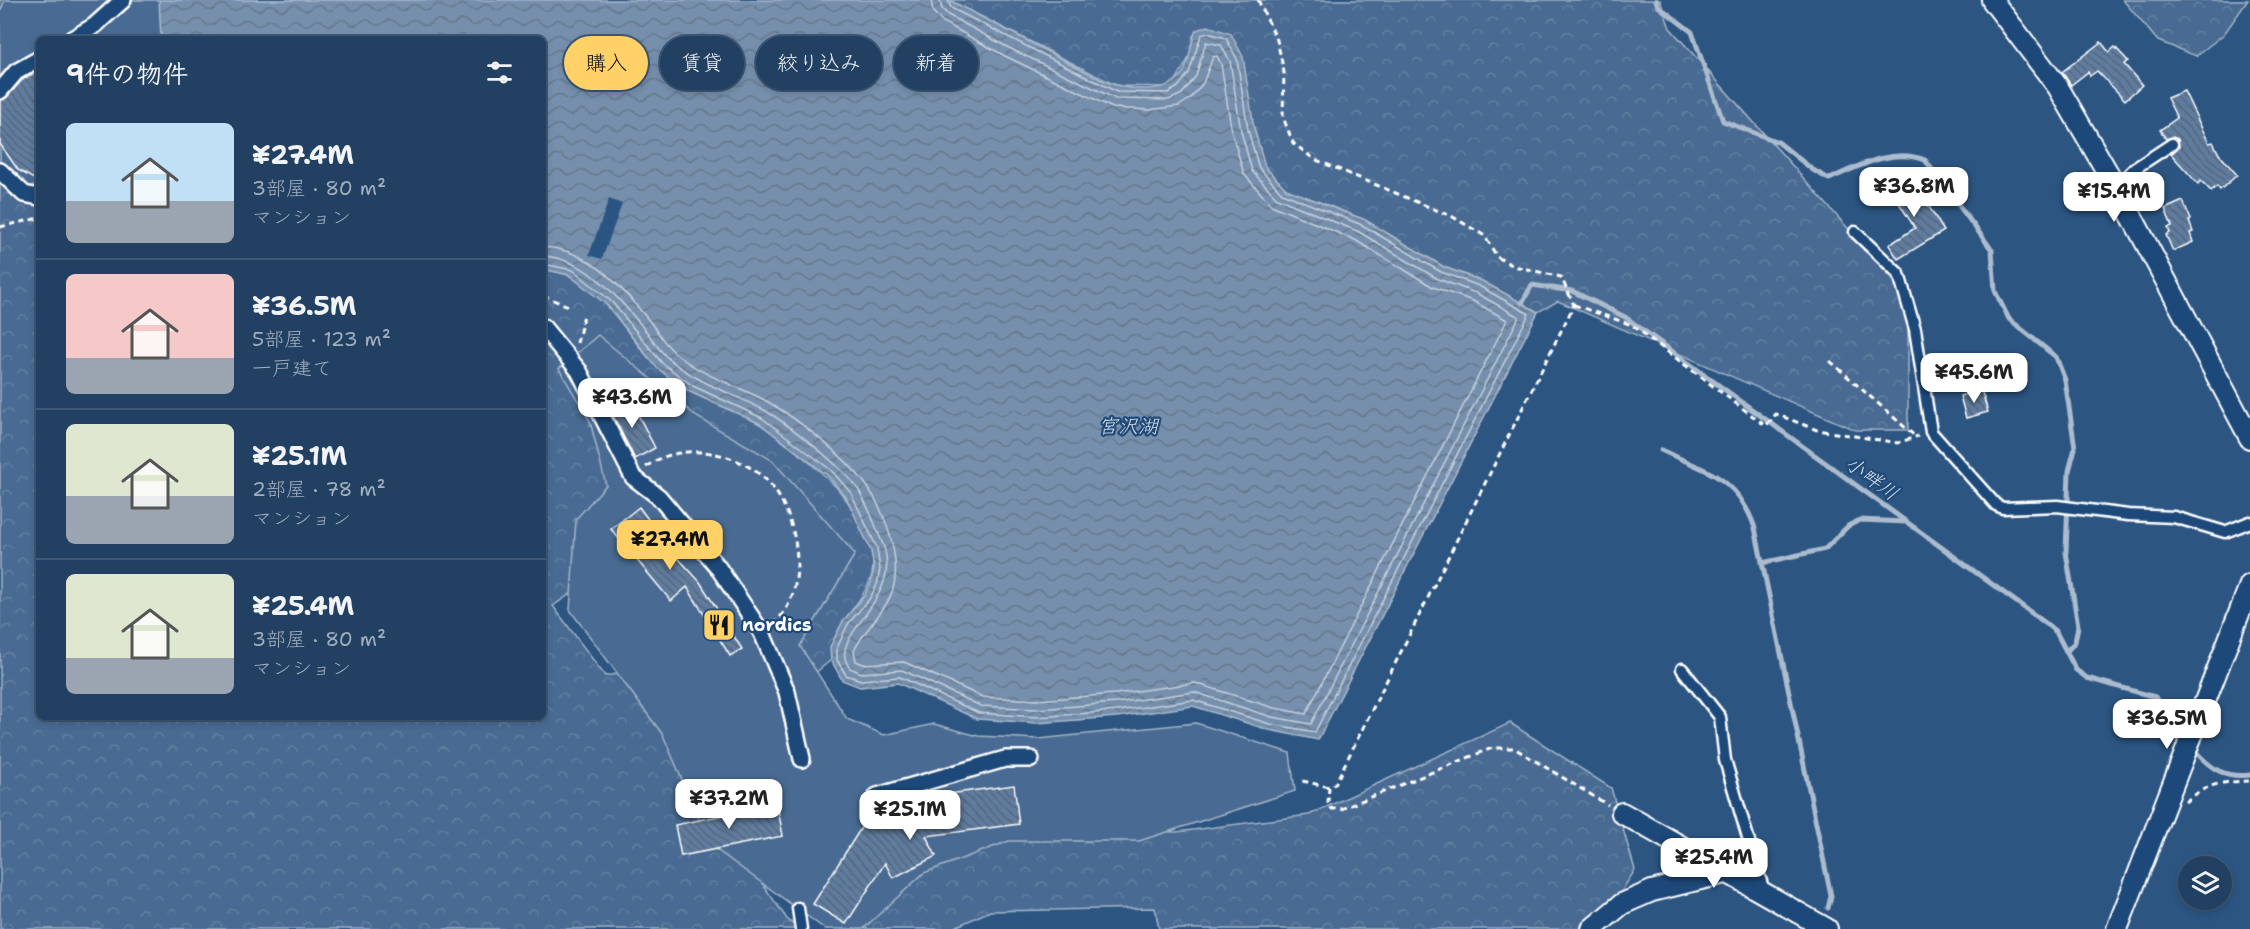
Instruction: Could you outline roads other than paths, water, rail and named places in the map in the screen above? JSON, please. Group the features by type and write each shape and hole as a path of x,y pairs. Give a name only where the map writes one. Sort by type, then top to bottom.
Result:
{"street":[{"path":"77,36 94,26 123,0"},
{"path":"1992,0 2058,87 2116,187 2250,438"},
{"path":"0,91 16,72 36,61"},
{"path":"0,171 24,194 36,196"},
{"path":"546,330 572,360 633,477 659,497 705,552 762,633 787,692 802,759"},
{"path":"2117,929 2250,585"},
{"path":"877,796 1005,759 1031,759"},
{"path":"1622,813 1827,929"},
{"path":"1592,929 1622,904 1652,891 1725,873"}],"lane":[{"path":"2116,187 2134,169 2172,144"},
{"path":"1855,232 1899,274 1915,329 1931,432 1987,497 2003,508 2057,506 2128,515 2174,517 2226,532 2250,522"},
{"path":"1682,669 1720,717 1725,760 1766,896"},
{"path":"798,908 801,929"}],"water":[{"name":"宮沢湖","path":"159,0 949,0 1102,80 1112,84 1146,89 1168,85 1177,79 1186,66 1196,30 1208,26 1231,34 1243,57 1254,128 1265,167 1286,189 1365,220 1444,267 1482,281 1538,312 1318,740 1269,730 1193,706 1117,717 1037,723 977,719 898,683 860,687 842,680 831,660 830,647 843,621 865,595 871,583 874,568 871,551 846,497 827,475 759,423 690,392 657,368 608,306 569,275 546,270 546,36 161,36"}],"waterway":[{"path":"1656,0 1658,6 1692,32 1723,121 1778,142 1813,170 1829,179 1864,164 1888,157 1901,156 1925,160 1992,250 1995,291 2009,319 2056,357 2065,380 2075,448 2069,471 2066,552 2078,626 2075,642 2066,652"},
{"name":"小畔川","path":"1522,303 1532,285 1572,291 1625,317 2044,622 2056,632 2076,670 2087,678 2155,697 2182,735"},
{"path":"1661,450 1706,471 1729,486 1748,511 1755,528 1831,896 1828,908"},
{"path":"1762,563 1825,549 1848,526 1860,520 1906,522"},
{"name":"小畔川","path":"2194,750 2219,771 2233,775 2250,775"}],"place":[{"name":"nordics","path":"719,625"}]}
